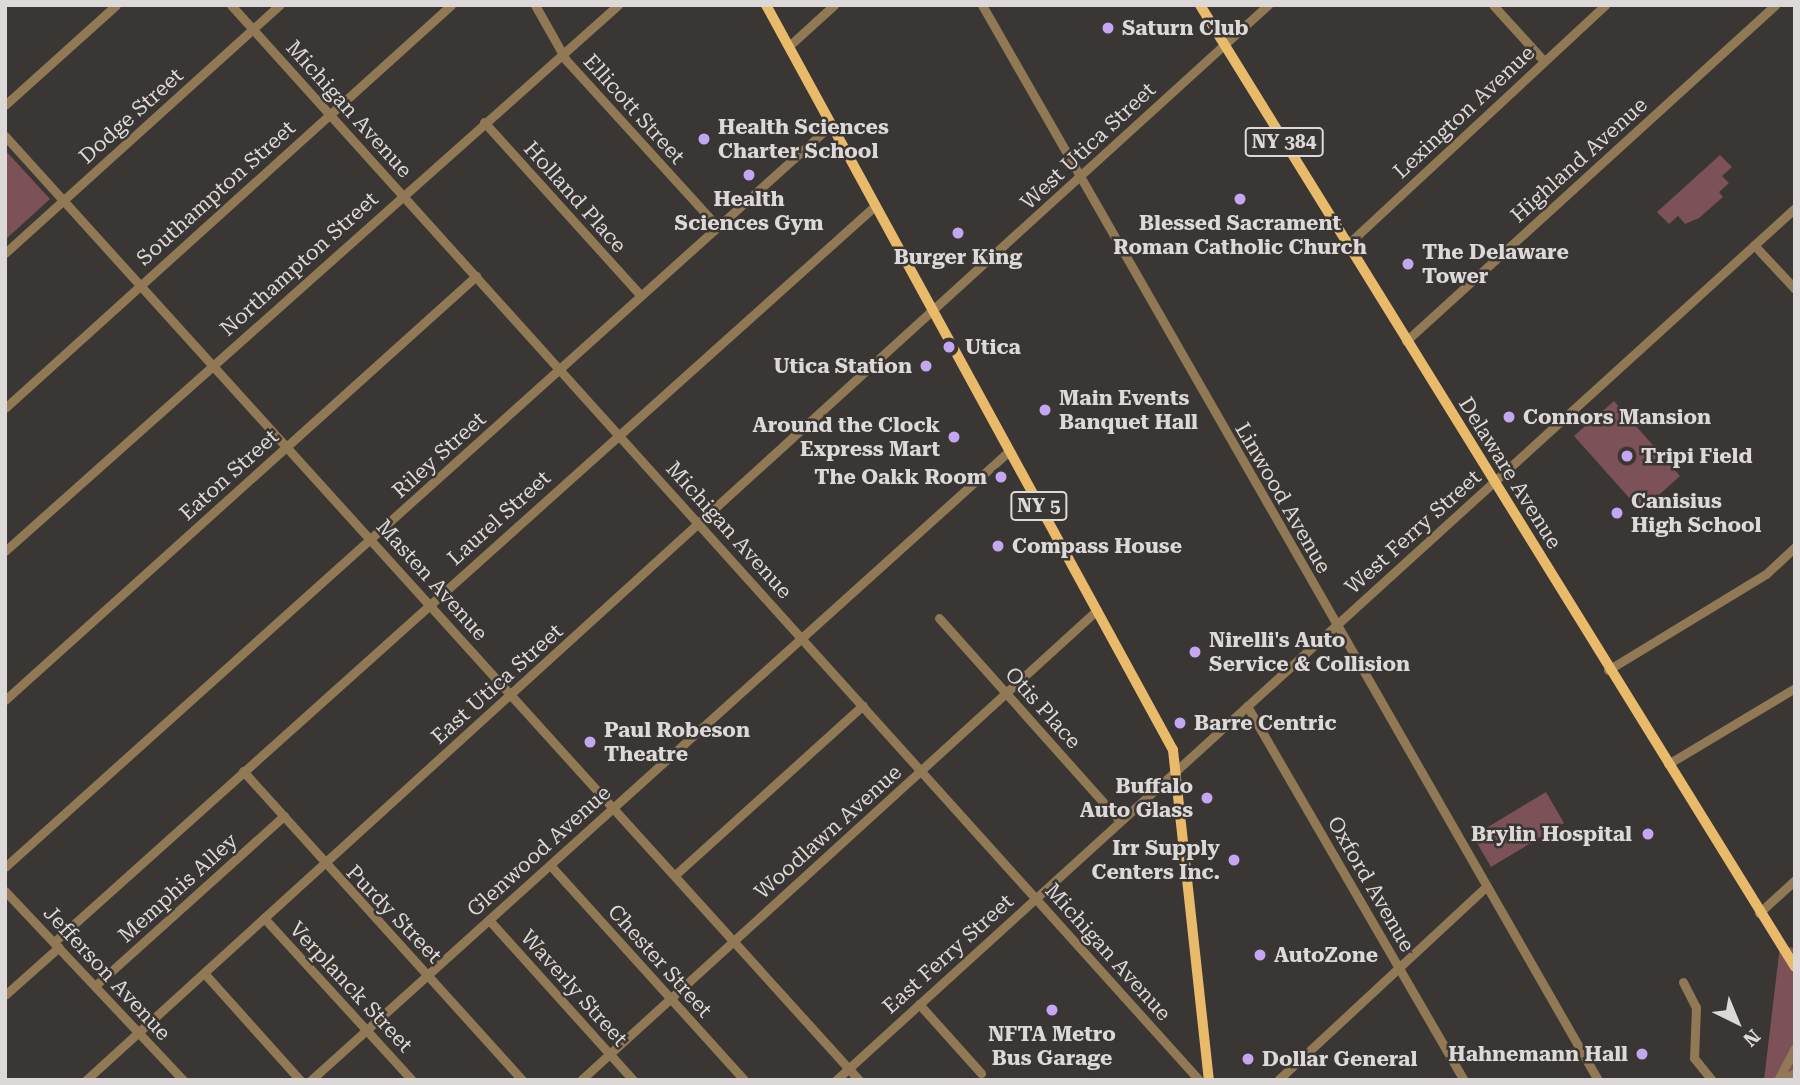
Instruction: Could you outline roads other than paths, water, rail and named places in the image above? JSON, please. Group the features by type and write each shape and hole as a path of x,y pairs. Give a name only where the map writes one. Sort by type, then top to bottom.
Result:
{"main road":[{"name":"NY 5","path":"766,5 1097,610 1178,769 1209,1080"},
{"name":"Delaware Avenue","path":"1200,5 1492,483 1791,963 1795,975"}],"street":[{"path":"5,105 116,5"},
{"name":"Michigan Avenue","path":"231,5 803,637 1199,1080"},
{"name":"Dodge Street","path":"5,253 279,5"},
{"name":"Southampton Street","path":"5,408 451,5"},
{"name":"Ellicott Street","path":"535,5 562,53 718,227"},
{"name":"Northampton Street","path":"5,551 402,194 618,5"},
{"path":"789,46 834,5"},
{"name":"Linwood Avenue","path":"982,5 1598,1080"},
{"name":"West Utica Street","path":"933,314 1268,5"},
{"path":"1493,5 1544,61"},
{"name":"Lexington Avenue","path":"1348,244 1605,5"},
{"name":"Highland Avenue","path":"1406,341 1775,5"},
{"name":"Holland Place","path":"484,122 641,296"},
{"name":"Riley Street","path":"5,867 831,125"},
{"name":"Masten Avenue","path":"5,136 859,1080"},
{"name":"Laurel Street","path":"5,995 56,944 243,771 876,206"},
{"name":"West Ferry Street","path":"1178,769 1795,208"},
{"path":"1754,245 1795,289"},
{"name":"Eaton Street","path":"5,700 476,276"},
{"name":"East Utica Street","path":"86,1080 933,314"},
{"name":"Glenwood Avenue","path":"312,1080 1009,451"},
{"path":"1608,670 1766,574 1795,548"},
{"name":"Woodlawn Avenue","path":"582,1080 1097,610"},
{"name":"Otis Place","path":"939,618 1120,821"},
{"path":"1668,764 1795,688"},
{"path":"674,875 863,705"},
{"name":"Oxford Avenue","path":"1247,706 1464,1080"},
{"name":"East Ferry Street","path":"836,1080 1178,769"},
{"name":"Purdy Street","path":"243,771 523,1080"},
{"name":"Memphis Alley","path":"96,985 284,816"},
{"name":"Chester Street","path":"550,865 744,1080"},
{"path":"1759,913 1795,880"},
{"path":"1278,1080 1487,886"},
{"name":"Jefferson Avenue","path":"5,891 183,1080"},
{"name":"Verplanck Street","path":"264,918 412,1080"},
{"name":"Waverly Street","path":"489,920 633,1080"},
{"path":"204,973 300,1080"},
{"path":"1683,982 1696,1007 1695,1058 1712,1080"},
{"path":"919,1004 981,1073"},
{"path":"1780,1080 1795,1048"},
{"path":"1780,1080 1795,1073"}],"place":[{"name":"Saturn Club","path":"1108,28"},
{"name":"Health Sciences Charter School","path":"704,139"},
{"name":"Health Sciences Gym","path":"749,175"},
{"name":"Blessed Sacrament Roman Catholic Church","path":"1240,199"},
{"name":"Burger King","path":"958,233"},
{"name":"The Delaware Tower","path":"1408,264"},
{"name":"Utica","path":"949,347"},
{"name":"Utica Station","path":"926,366"},
{"name":"Main Events Banquet Hall","path":"1045,410"},
{"name":"Connors Mansion","path":"1509,417"},
{"name":"Around the Clock Express Mart","path":"954,437"},
{"name":"Tripi Field","path":"1627,456"},
{"name":"The Oakk Room","path":"1001,477"},
{"name":"Canisius High School","path":"1617,513"},
{"name":"Compass House","path":"998,546"},
{"name":"Nirelli's Auto Service & Collision","path":"1195,652"},
{"name":"Barre Centric","path":"1180,723"},
{"name":"Paul Robeson Theatre","path":"590,742"},
{"name":"Buffalo Auto Glass","path":"1207,798"},
{"name":"Brylin Hospital","path":"1648,834"},
{"name":"Irr Supply Centers Inc.","path":"1234,860"},
{"name":"AutoZone","path":"1260,955"},
{"name":"NFTA Metro Bus Garage","path":"1052,1010"},
{"name":"Hahnemann Hall","path":"1642,1054"},
{"name":"Dollar General","path":"1248,1059"}]}
